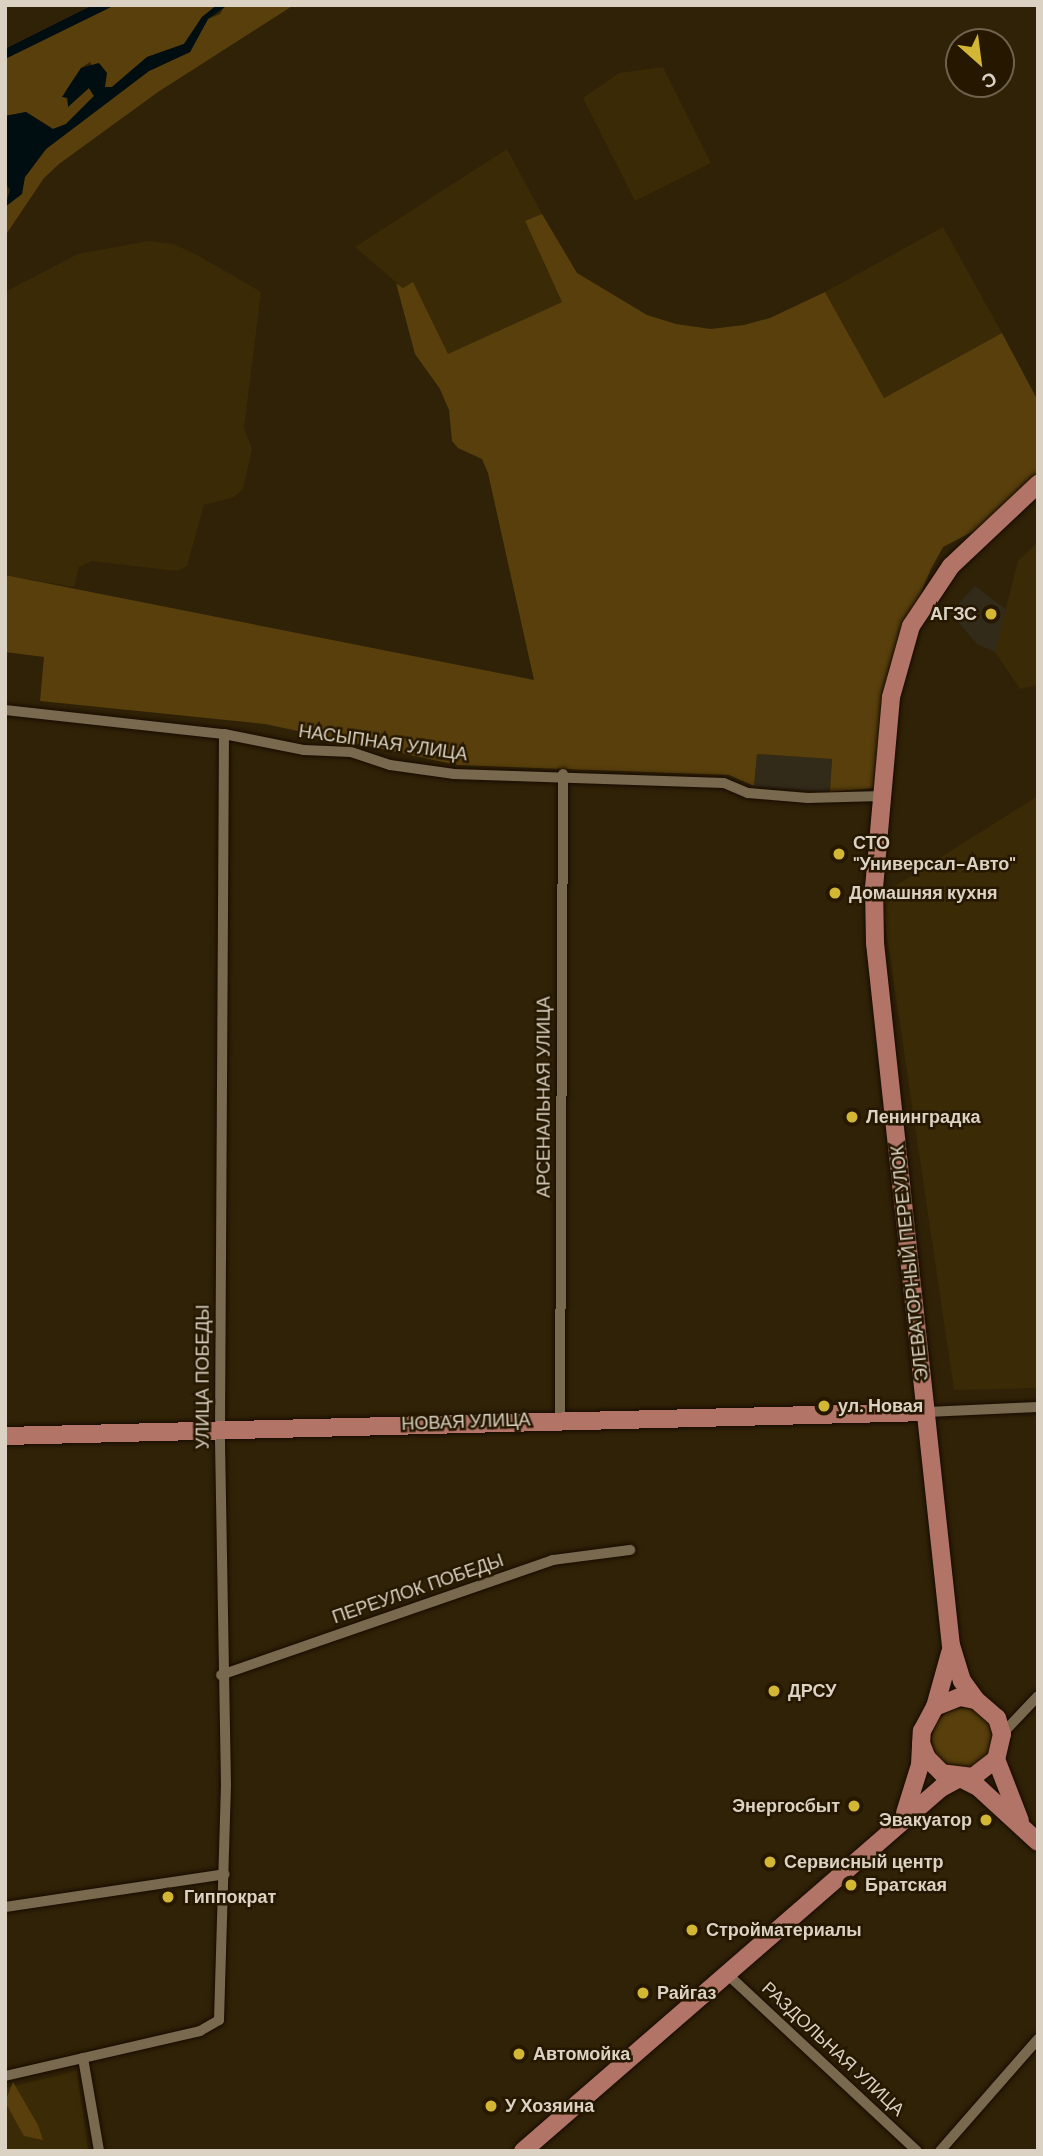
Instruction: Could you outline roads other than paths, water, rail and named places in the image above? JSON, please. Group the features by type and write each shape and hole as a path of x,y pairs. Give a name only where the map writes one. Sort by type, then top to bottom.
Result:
{"main road":[{"name":"ЭЛЕВАТОРНЫЙ ПЕРЕУЛОК","path":"976,1700 962,1681 951,1646 875,943 874,888 891,697 911,626 951,566 1038,484"},
{"name":"НОВАЯ УЛИЦА","path":"5,1436 561,1419 926,1412"},
{"name":"ЭЛЕВАТОРНЫЙ ПЕРЕУЛОК","path":"935,1707 951,1646"},
{"path":"903,1816 915,1789 922,1731 935,1707 960,1697 976,1700 999,1726 996,1759 1031,1836"},
{"path":"921,1743 932,1766 978,1787 1031,1836"},
{"path":"523,2151 903,1816 960,1778 973,1777 996,1759"}],"street":[{"name":"НАСЫПНАЯ УЛИЦА","path":"5,710 224,734 304,750 351,752 390,765 454,774 563,774 724,783 748,793 808,798 882,796"},
{"name":"УЛИЦА ПОБЕДЫ","path":"83,2058 200,2031 219,2020 225,1874 220,1675 224,734"},
{"name":"АРСЕНАЛЬНАЯ УЛИЦА","path":"561,1419 563,774"},
{"path":"926,1412 1038,1408"},
{"name":"ПЕРЕУЛОК ПОБЕДЫ","path":"220,1675 553,1560 630,1550"},
{"path":"999,1726 1038,1696"},
{"path":"999,1726 1024,1709"},
{"path":"5,1907 225,1874"},
{"name":"РАЗДОЛЬНАЯ УЛИЦА","path":"725,1972 917,2151"},
{"path":"940,2151 1038,2039"},
{"path":"5,2076 83,2058 99,2151"}],"place":[{"name":"АГЗС","path":"991,614"},
{"name":"СТО \"Универсал-Авто\"","path":"839,854"},
{"name":"Домашняя кухня","path":"835,893"},
{"name":"Ленинградка","path":"852,1117"},
{"name":"ул. Новая","path":"824,1406"},
{"name":"ДРСУ","path":"774,1691"},
{"name":"Энергосбыт","path":"854,1806"},
{"name":"Эвакуатор","path":"986,1820"},
{"name":"Сервисный центр","path":"770,1862"},
{"name":"Братская","path":"851,1885"},
{"name":"Гиппократ","path":"168,1897"},
{"name":"Стройматериалы","path":"692,1930"},
{"name":"Райгаз","path":"643,1993"},
{"name":"Автомойка","path":"519,2054"},
{"name":"У Хозяина","path":"491,2106"}]}
